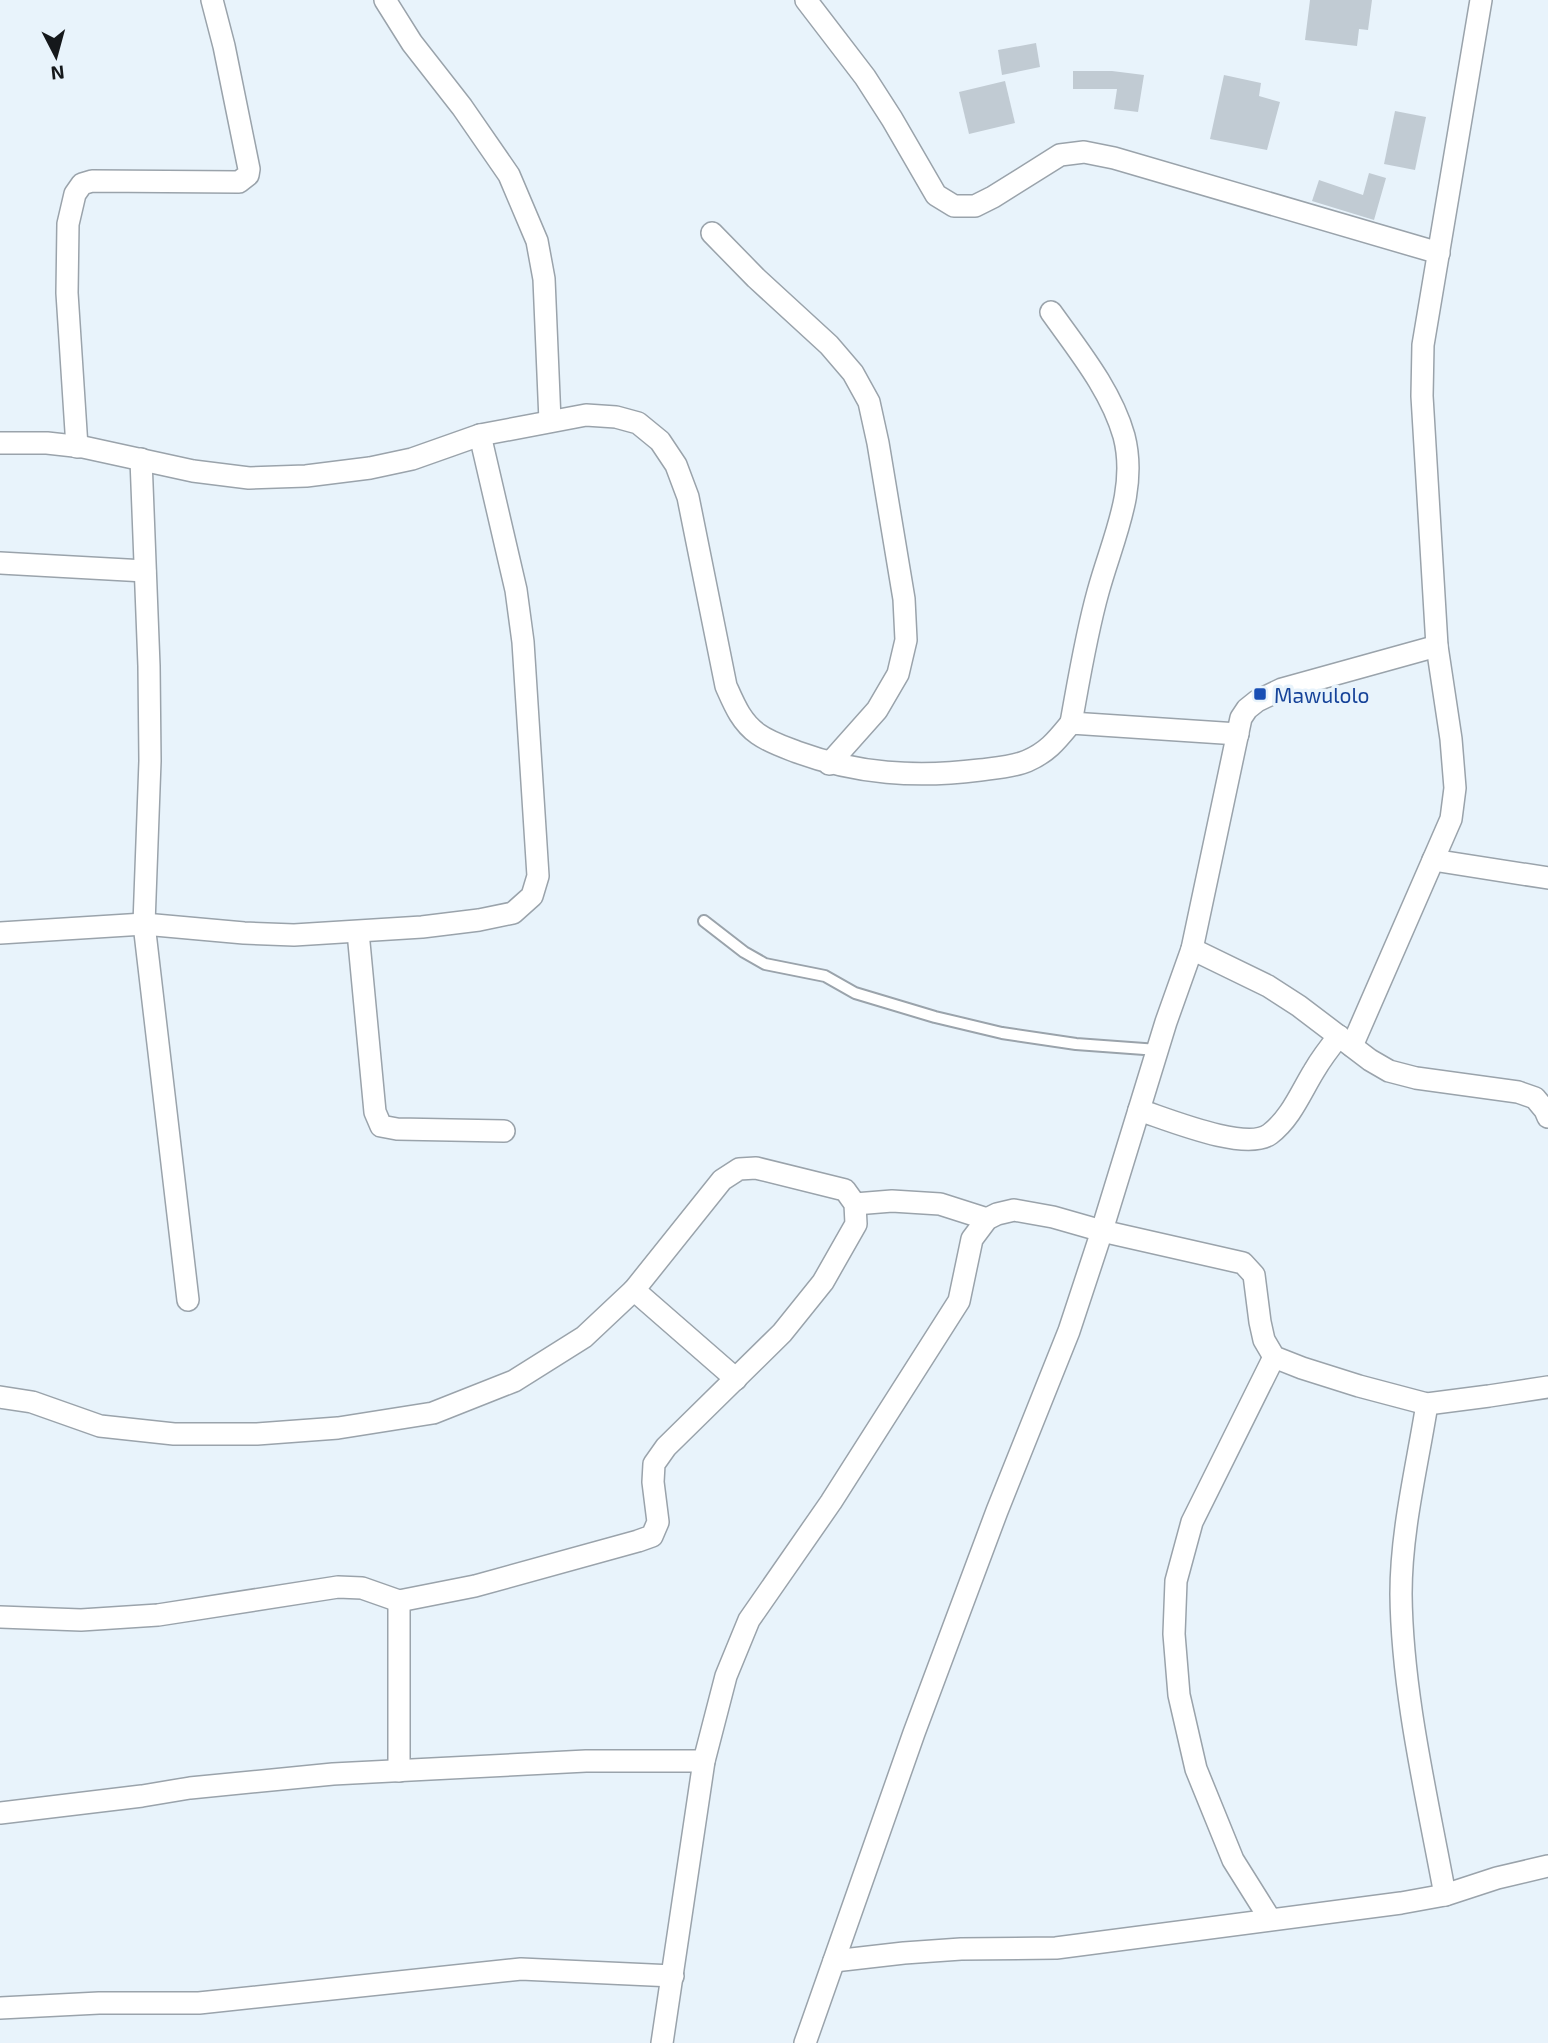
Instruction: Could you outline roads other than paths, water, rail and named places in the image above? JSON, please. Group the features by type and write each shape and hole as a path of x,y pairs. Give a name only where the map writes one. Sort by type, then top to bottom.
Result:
{"street":[{"path":"77,446 67,293 68,224 75,194 82,184 92,181 239,182 248,175 224,46 212,0"},
{"path":"385,0 412,43 462,107 509,175 537,241 544,279 550,421"},
{"path":"806,0 865,77 936,195 954,206 975,206 1060,155 1084,152 1114,158 1439,253"},
{"path":"1139,1110 1212,1134 1243,1140 1268,1136 1286,1118 1315,1069 1345,1041 1451,819 1455,788 1451,738 1437,646 1422,396 1423,345 1481,0"},
{"path":"712,233 829,345 853,373 869,402 904,599 906,640 898,674 877,710 829,764"},
{"path":"0,443 77,446 193,471 249,478 306,476 370,468 412,459 480,435 586,415 616,416 638,423 660,441 676,465 688,497 726,686 738,714 757,733 783,747 829,764 876,772 956,773 1026,762 1050,748 1071,723 1085,644 1126,500 1129,467 1123,435 1112,405 1051,312"},
{"path":"0,933 144,924 256,934 358,932 480,920 513,913 532,896 538,876 523,642 516,590 480,435"},
{"path":"141,459 150,761 144,924 188,1300"},
{"path":"0,563 145,571"},
{"path":"805,2043 948,1642 1069,1331 1102,1231 1192,949 1241,718 1257,701 1282,689 1437,646"},
{"path":"1071,723 1238,734"},
{"path":"1433,860 1548,878"},
{"path":"358,932 375,1112 381,1126 397,1129 503,1131"},
{"path":"1192,949 1268,986 1389,1071 1416,1078 1518,1092 1535,1098 1548,1117"},
{"path":"0,1398 32,1402 100,1426 174,1434 257,1434 338,1428 433,1413 514,1381 584,1337 634,1290 722,1180 739,1169 757,1168 845,1190 855,1204 856,1224 823,1282 782,1333 666,1447 654,1464 653,1482 658,1522 652,1536 475,1586 399,1601 362,1588 338,1587 158,1615 81,1620 0,1616"},
{"path":"855,1204 892,1201 940,1204 987,1219"},
{"path":"662,2043 704,1761 726,1676 750,1620 831,1502 959,1301 972,1239 987,1219 997,1213 1014,1210 1243,1263 1254,1275 1259,1322 1264,1340 1274,1357 1336,1379 1427,1404 1548,1387"},
{"path":"634,1290 736,1379"},
{"path":"1270,1920 1233,1860 1196,1769 1179,1695 1174,1634 1176,1581 1192,1522 1274,1357"},
{"path":"1427,1404 1404,1543 1401,1595 1412,1713 1445,1895"},
{"path":"399,1601 399,1771"},
{"path":"0,1813 255,1781 333,1774 586,1761 704,1761"},
{"path":"834,1961 961,1950 1056,1948 1401,1903 1445,1895 1497,1878 1548,1866"},
{"path":"0,2008 99,2003 199,2003 520,1969 673,1976"}],"lane":[{"path":"704,921 744,952 765,964 825,976 855,993 935,1017 1002,1033 1076,1044 1158,1050"}],"place":[{"name":"Mawulolo","path":"1260,694"}]}
